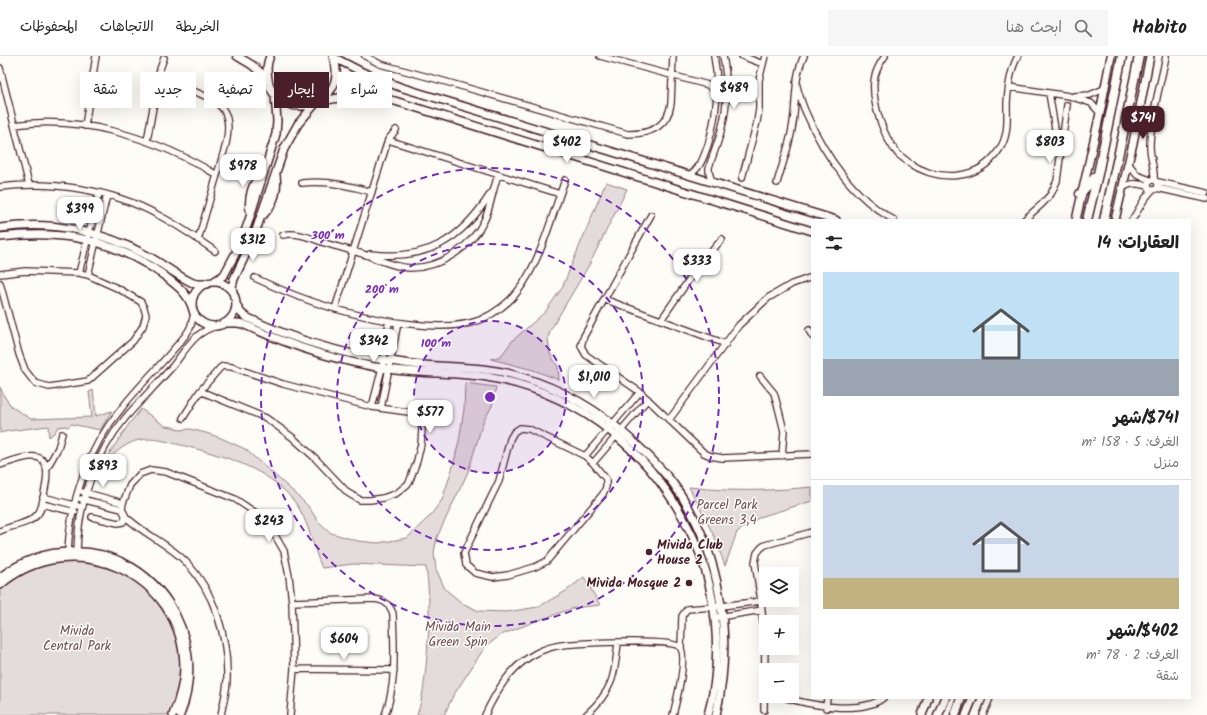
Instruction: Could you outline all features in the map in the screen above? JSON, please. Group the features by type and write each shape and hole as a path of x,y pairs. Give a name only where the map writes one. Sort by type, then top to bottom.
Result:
{"main road":[{"path":"1087,219 1122,56"},
{"path":"1104,219 1139,56"},
{"path":"1080,194 1098,174"},
{"path":"938,715 944,699"},
{"path":"955,715 961,699"}],"street":[{"path":"85,126 96,56"},
{"path":"270,56 266,68 270,88 274,94"},
{"path":"333,56 362,72"},
{"path":"329,92 333,87 336,77 336,67 333,56"},
{"path":"365,56 380,64 628,134 640,134 652,130 666,119 670,111 671,104 673,56"},
{"path":"600,56 708,85 718,94"},
{"path":"689,175 701,164 713,128 718,94 717,71 714,56"},
{"path":"712,182 709,167 722,130 727,90 726,70 723,56"},
{"path":"742,56 763,64"},
{"path":"742,178 757,122 759,109 759,80 764,56"},
{"path":"777,183 792,129 797,72 804,56"},
{"path":"885,56 879,65 874,79 873,94 886,136 899,155 918,169 940,176 964,175 978,170 990,161 1000,150 1006,136 1008,118 1008,87 1018,56"},
{"path":"1076,219 1080,194 1100,113 1111,56"},
{"path":"1115,219 1124,186 1150,56"},
{"path":"1133,219 1153,184 1154,168 1150,145 1166,56"},
{"path":"242,57 268,79"},
{"path":"159,72 164,58"},
{"path":"0,68 29,185"},
{"path":"796,83 812,126 821,144 840,172 862,196 882,214 892,219"},
{"path":"392,84 833,219"},
{"path":"1008,87 1069,96 1090,96 1104,89"},
{"path":"196,92 207,96 219,104 228,120 228,133 198,240"},
{"path":"1049,93 1060,157"},
{"path":"1069,96 1091,103 1100,113"},
{"path":"392,101 811,231"},
{"path":"1025,219 1051,194 1057,181 1067,105"},
{"path":"147,141 153,108"},
{"path":"68,552 74,505 89,461 96,446 120,409 184,336 192,323 192,301 197,290 224,275 240,245 252,212 276,134 276,108"},
{"path":"77,552 81,510 95,470 106,447 126,417 172,367 198,335 208,328 221,324 231,318 234,312 235,300 232,288 234,279 248,251 284,149 290,136 306,113 311,108"},
{"path":"14,125 53,123 85,126 118,133 147,141 182,156 217,175"},
{"path":"335,309 388,140 396,130"},
{"path":"388,140 560,194"},
{"path":"706,150 714,152"},
{"path":"1128,163 1137,175 1153,184 1207,199"},
{"path":"252,212 250,207 252,190 259,176 265,170"},
{"path":"252,212 261,214 266,212 274,197 276,189 276,172"},
{"path":"283,235 298,235 354,251 387,263 409,268 422,266 446,259 464,246 479,231 490,206 493,189 498,175"},
{"path":"262,179 273,181"},
{"path":"255,278 301,298 335,309 388,321 446,327 479,320 500,308 517,292 530,272 542,244 565,180"},
{"path":"302,183 329,182 372,192"},
{"path":"1124,186 1135,183 1153,184 1207,193"},
{"path":"0,187 29,185 61,186 122,199 157,214 215,250"},
{"path":"362,254 386,256 405,255 424,251 441,244 455,236 474,218 493,189"},
{"path":"79,273 99,193"},
{"path":"88,275 107,195"},
{"path":"651,215 584,336 581,346 586,355 640,392 699,449 711,456 722,458 811,454"},
{"path":"0,228 17,226 43,226 89,232 111,247 129,254 158,271 183,290 189,299 197,318 210,326 221,324 243,324 274,339 319,354 386,368 415,372 471,375 511,383 531,388 611,426"},
{"path":"0,237 47,234 74,236 87,239 97,238 140,251 193,283 202,285 210,283 225,285 230,290 241,313 246,317 305,342 388,361 417,365 467,367 508,373 547,386 595,410 619,433 665,487 677,505 695,542 717,607 724,663 720,698 716,715"},
{"path":"661,320 695,271 722,239"},
{"path":"0,274 25,271 79,273 88,275 120,289 141,302 146,315 143,326 133,341 88,382 50,387 35,383 25,370 19,354 0,283"},
{"path":"669,420 739,325 768,298 792,284 811,277"},
{"path":"604,299 726,344"},
{"path":"388,321 388,361"},
{"path":"372,407 386,368 398,322"},
{"path":"809,330 811,334"},
{"path":"183,418 200,391 220,368 226,366 283,384 372,407 416,413 420,415 422,429 421,444 409,483 397,493 383,498 360,500 348,493 315,458 292,437 266,418 200,391"},
{"path":"381,408 386,368"},
{"path":"760,376 774,393 779,411 784,431 782,456"},
{"path":"585,456 640,392"},
{"path":"593,463 648,399"},
{"path":"520,428 529,429 585,456 606,479 606,487 603,494 547,561 529,570 500,577 475,573 466,565 464,554 499,481 510,439 514,432 520,428"},
{"path":"47,468 58,448 62,434"},
{"path":"0,465 29,456 37,457 43,461 47,468 48,476 38,515 30,520 0,531"},
{"path":"221,715 227,680 224,636 214,606 203,584 185,561 126,518 122,509 130,485 140,474 151,470 166,472 235,499 259,515 273,532 284,551 292,602 294,670 290,715"},
{"path":"79,491 123,503"},
{"path":"43,497 74,505 81,510"},
{"path":"76,498 122,509"},
{"path":"42,504 73,511 81,510"},
{"path":"92,517 118,523 123,522 126,518"},
{"path":"759,585 756,562 759,550 765,545 811,532"},
{"path":"0,577 16,567 36,558 55,553 77,552 104,556 127,565 148,579 170,604 181,626 186,641 189,658 188,684 180,715"},
{"path":"0,585 18,572 34,565 50,560 68,557 91,559 109,564 127,572 142,582 154,593 168,612 176,627 181,644 184,664 183,681 181,694 173,715"},
{"path":"292,602 374,599 381,600 392,608 394,670 385,715"},
{"path":"672,715 681,678 683,653 681,648 682,616 684,612 689,608 717,607 759,600"},
{"path":"762,607 765,663"},
{"path":"718,617 762,610"},
{"path":"708,715 714,684 718,617"},
{"path":"485,715 495,694 514,668 532,655 544,649 557,646 618,642 673,643 681,648"},
{"path":"586,715 601,699 609,686 615,672 618,642"},
{"path":"294,670 394,670"},
{"path":"826,708 827,699"},
{"path":"799,701 840,711 855,711 874,705 882,699"},
{"path":"922,715 928,699"},
{"path":"966,715 973,699"},
{"path":"983,715 990,699"},
{"path":"764,703 764,710"}],"green space":[{"path":"606,182 627,189 589,265 551,329 548,338 550,354 558,367 559,380 533,370 491,359 501,356 512,341 545,312 562,288"},
{"name":"Mivida Main Green Spin","path":"465,383 496,387 492,406 483,422 468,472 437,537 434,553 436,569 445,589 462,603 479,611 507,612 538,607 566,591 584,577 600,605 574,608 501,635 485,647 453,696 444,715 417,715 423,691 428,642 429,604 426,567 353,564 322,568 307,525 294,501 271,479 227,458 181,445 150,439 139,440 131,443 119,450 109,459 107,457 141,409 165,426 180,430 190,429 206,433 245,449 295,493 308,506 318,521 331,533 358,541 378,543 407,538 430,516 442,500 459,441 464,409"},
{"path":"0,387 4,396 12,407 31,419 92,417 89,392 93,390 96,416 112,411 100,430 71,424 68,427 58,427 49,437 48,426 0,433"},
{"name":"Parcel Park Greens 3,4","path":"689,487 720,490 811,487 811,501 760,517 737,532 725,566 715,538"},
{"name":"Mivida Central Park","path":"60,561 97,562 114,568 130,577 144,588 167,616 175,633 180,650 181,668 176,698 169,715 0,715 0,592 6,586 27,572"}],"place":[{"name":"Mivida Club House 2","path":"649,552"},
{"name":"Mivida Mosque 2","path":"689,583"}]}
